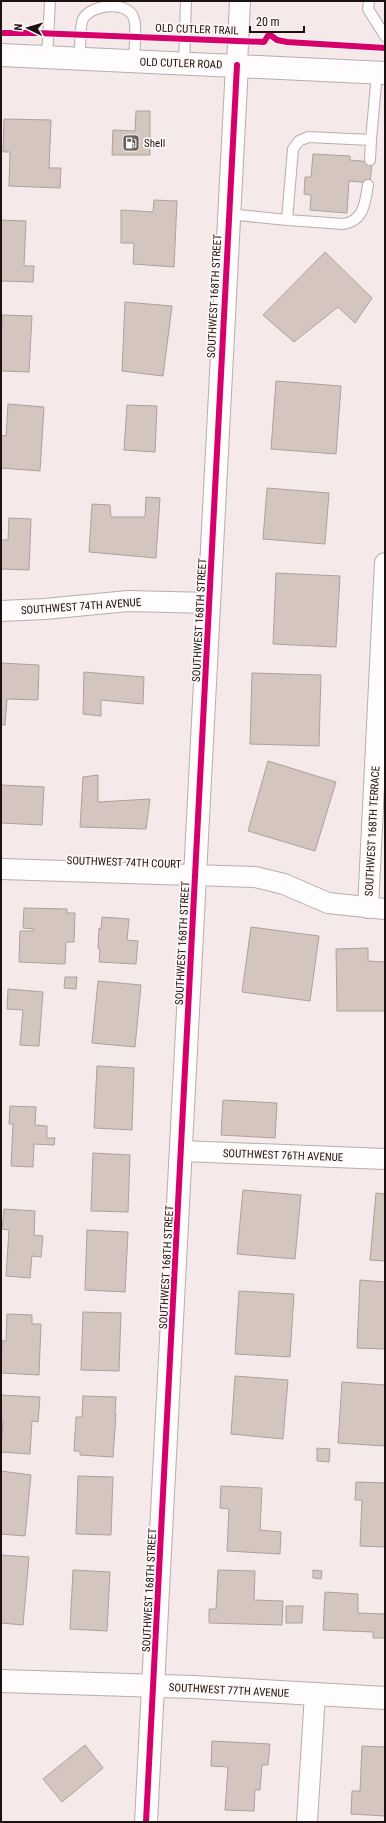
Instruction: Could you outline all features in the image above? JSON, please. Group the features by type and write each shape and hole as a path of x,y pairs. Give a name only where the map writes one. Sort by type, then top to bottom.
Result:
{"street":[{"name":"SOUTHWEST 168TH STREET","path":"146,1822 182,1151 228,214 240,1"},
{"name":"OLD CUTLER ROAD","path":"1,55 381,73"},
{"name":"SOUTHWEST 168TH TERRACE","path":"376,908 385,563"},
{"name":"SOUTHWEST 74TH AVENUE","path":"1,611 45,609 128,601 210,603"},
{"name":"SOUTHWEST 74TH COURT","path":"1,869 240,876 270,880 328,902 376,908"},
{"name":"SOUTHWEST 76TH AVENUE","path":"182,1151 385,1159"},
{"name":"SOUTHWEST 77TH AVENUE","path":"1,1681 154,1686 385,1698"},
{"path":"307,1822 315,1694"}],"lane":[{"path":"46,57 50,1"},
{"path":"184,64 186,1"},
{"path":"369,1 368,9 376,24 385,36"},
{"path":"80,59 83,20 89,12 98,7 122,7 130,11 134,19 134,62"},
{"path":"370,160 371,140 381,73"},
{"path":"288,220 293,149 298,141 308,137 371,140"},
{"path":"228,214 288,220 343,224 351,223 359,218 365,204 368,185"}],"building":[{"name":"Shell","path":"136,111 150,111 150,155 112,155 113,130 135,131"},
{"path":"4,119 51,120 49,168 61,168 60,188 9,186 10,152 3,152"},
{"path":"313,154 350,156 350,160 372,162 370,183 349,181 347,213 310,210 311,195 304,194 305,177 311,177"},
{"path":"154,200 177,201 174,267 133,264 134,243 121,243 121,210 153,212"},
{"path":"1,220 26,221 24,266 34,266 33,282 1,281"},
{"path":"325,252 372,298 355,323 338,307 294,342 263,315"},
{"path":"125,302 172,306 163,376 122,371"},
{"path":"2,315 32,316 29,372 1,371"},
{"path":"276,381 341,386 336,454 271,449"},
{"path":"8,404 44,407 40,471 1,468 1,435 6,436"},
{"path":"127,405 157,406 155,452 124,450"},
{"path":"267,488 329,493 325,544 263,539"},
{"path":"146,497 160,498 156,558 89,552 92,504 110,505 111,517 145,517"},
{"path":"9,518 31,519 29,570 1,569 1,540 8,540"},
{"path":"276,573 340,576 336,647 273,644"},
{"path":"1,663 39,665 38,700 7,699 5,725 1,725"},
{"path":"84,672 144,677 143,704 101,700 101,716 83,714"},
{"path":"252,673 321,675 319,746 250,744"},
{"path":"268,761 336,782 315,851 248,831"},
{"path":"98,775 98,802 150,799 146,829 80,827 83,777"},
{"path":"1,785 44,787 42,825 1,823"},
{"path":"24,908 67,909 67,913 75,913 74,942 66,942 65,964 19,962 20,931 34,931 34,929 23,928"},
{"path":"102,917 129,919 127,940 138,941 136,964 99,962 99,928 101,929"},
{"path":"251,927 319,936 310,1001 242,992"},
{"path":"368,948 368,961 385,962 385,1011 337,1011 336,949"},
{"path":"65,977 77,977 76,989 64,988"},
{"path":"98,981 141,985 135,1047 92,1043"},
{"path":"8,989 43,992 39,1046 20,1045 23,1010 7,1009"},
{"path":"97,1066 134,1068 132,1130 94,1128"},
{"path":"223,1100 277,1103 275,1138 221,1135"},
{"path":"10,1106 36,1107 35,1125 47,1126 47,1138 55,1138 54,1145 34,1144 33,1167 11,1166 13,1124 9,1124"},
{"path":"93,1153 130,1155 128,1212 91,1211"},
{"path":"243,1190 301,1195 295,1259 237,1254"},
{"path":"376,1193 385,1194 385,1261 370,1260"},
{"path":"4,1209 35,1211 34,1235 43,1236 41,1257 32,1256 30,1278 6,1276 9,1230 2,1229"},
{"path":"87,1230 128,1232 125,1292 85,1290"},
{"path":"360,1280 385,1282 385,1349 357,1348"},
{"path":"239,1291 294,1294 290,1357 235,1354"},
{"path":"83,1312 121,1313 119,1371 81,1370"},
{"path":"7,1314 32,1315 32,1324 41,1324 39,1375 1,1373 2,1341 6,1341"},
{"path":"235,1376 288,1380 283,1439 231,1434"},
{"path":"342,1382 385,1385 385,1446 338,1443"},
{"path":"1,1395 40,1397 38,1422 32,1421 30,1454 1,1452 3,1419 1,1419"},
{"path":"83,1396 116,1397 113,1457 80,1455 80,1451 74,1451 76,1417 82,1417"},
{"path":"317,1448 330,1449 329,1462 317,1461"},
{"path":"1,1471 31,1475 25,1536 1,1534"},
{"path":"78,1476 113,1477 111,1535 76,1534"},
{"path":"356,1482 385,1483 385,1547 360,1546 362,1500 355,1500"},
{"path":"221,1486 262,1488 260,1530 281,1532 280,1554 227,1551 229,1509 220,1508"},
{"path":"1,1555 29,1557 23,1625 1,1623"},
{"path":"73,1570 110,1572 107,1631 70,1629"},
{"path":"218,1570 255,1571 254,1600 283,1601 282,1625 209,1623 209,1609 216,1609"},
{"path":"313,1570 322,1571 321,1579 313,1578"},
{"path":"325,1592 358,1594 358,1613 385,1614 385,1638 373,1638 373,1632 323,1630"},
{"path":"286,1606 303,1606 302,1623 286,1623"},
{"path":"212,1741 270,1744 268,1765 262,1765 260,1790 255,1790 254,1811 225,1810 228,1767 211,1766"},
{"path":"85,1745 103,1768 62,1802 43,1779"},
{"path":"362,1746 385,1747 385,1816 351,1814 352,1791 360,1791"}],"cycle path":[{"name":"OLD CUTLER TRAIL","path":"1,33 37,33 264,42 269,34 277,40 287,42 385,48"},
{"path":"146,1822 237,65"}],"place":[{"name":"Shell","path":"131,143"}]}
